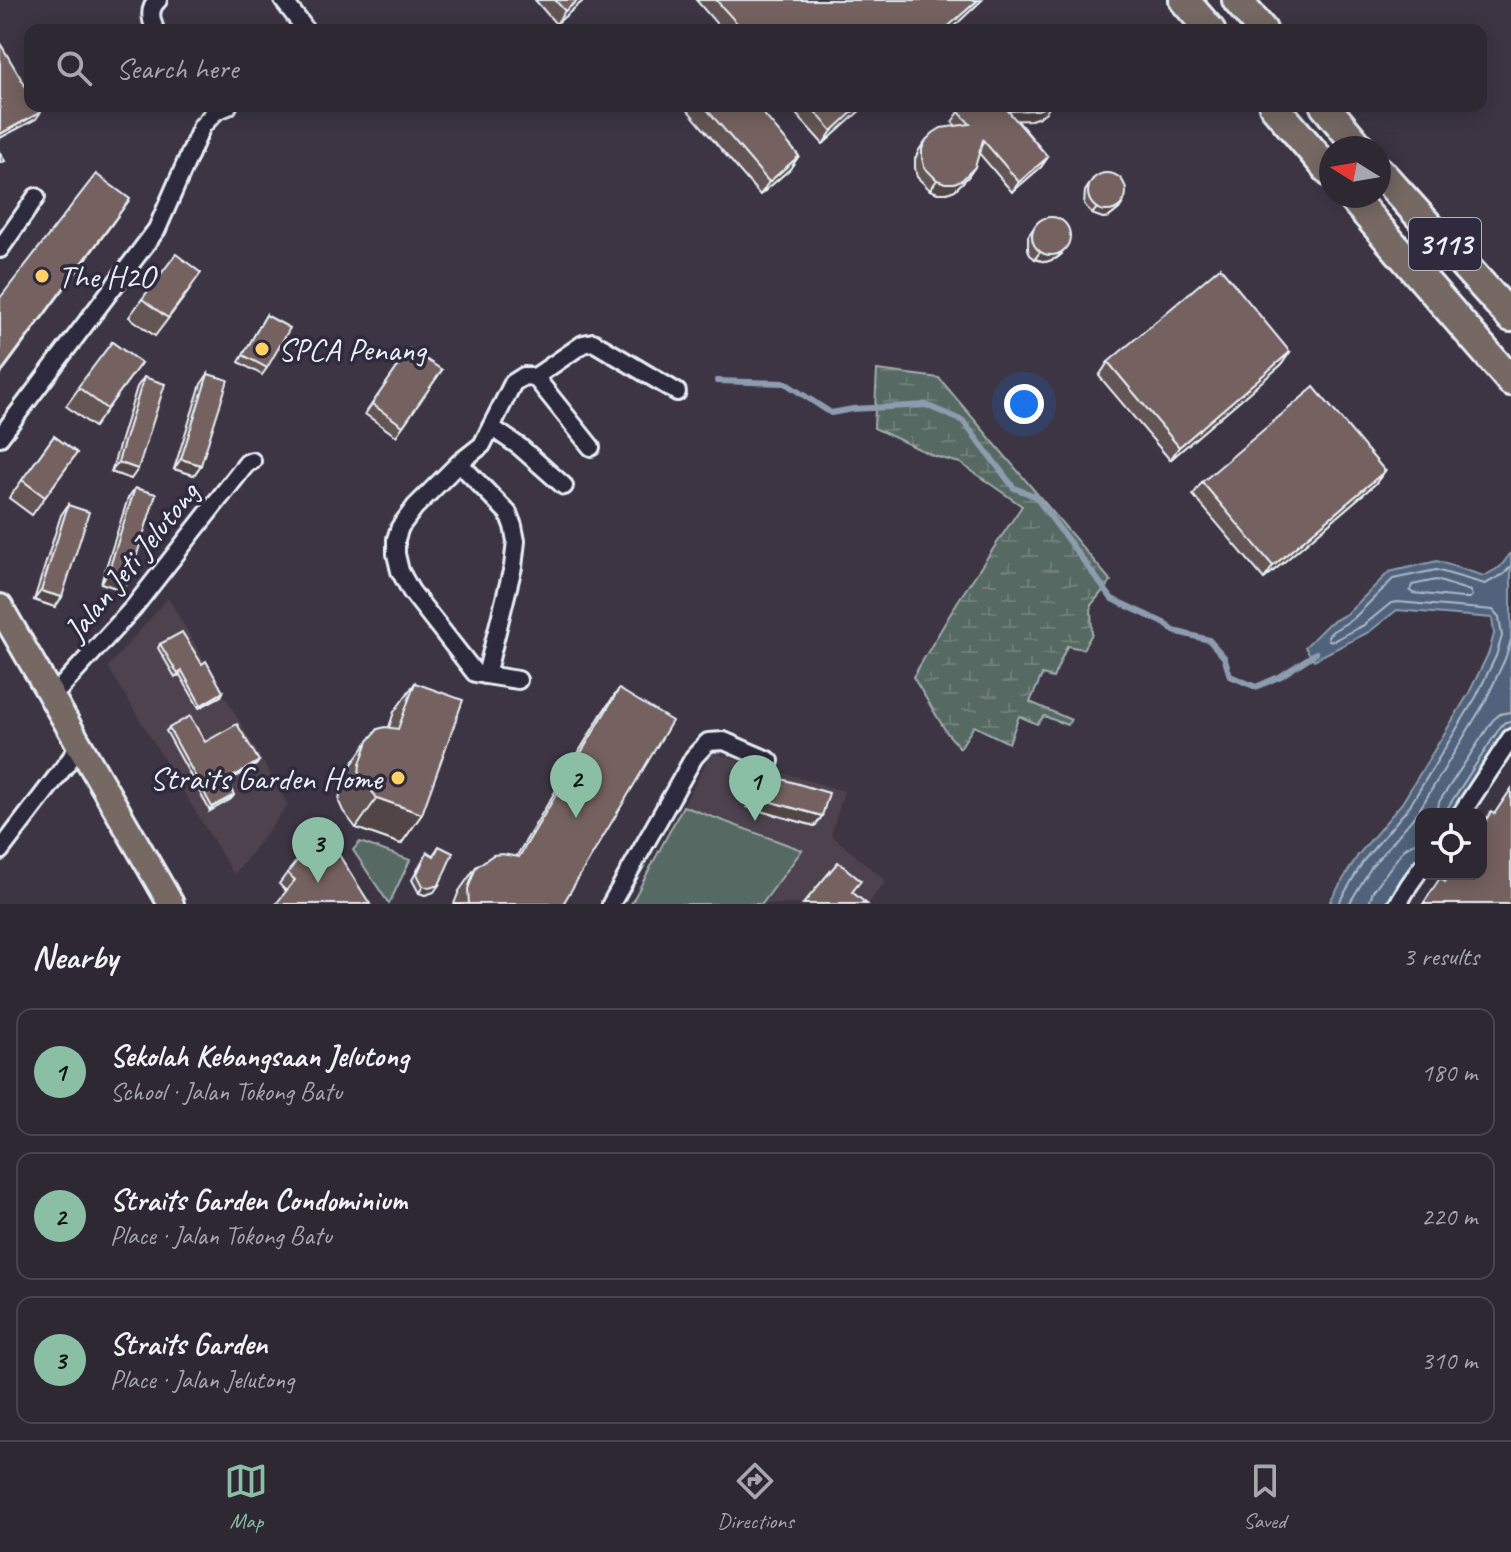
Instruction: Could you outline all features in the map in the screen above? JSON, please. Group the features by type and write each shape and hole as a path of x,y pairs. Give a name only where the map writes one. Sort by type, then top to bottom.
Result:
{"highway":[{"path":"1184,0 1205,24"},
{"path":"1237,0 1257,24"},
{"path":"1279,112 1319,159"},
{"path":"1330,112 1350,136"},
{"name":"3113","path":"1391,184 1511,317"},
{"name":"3113","path":"1361,208 1511,381"}],"main road":[{"path":"0,607 171,904"}],"street":[{"path":"153,24 151,10 158,0"},
{"path":"283,0 301,24"},
{"path":"0,437 157,229 202,126 215,112"},
{"path":"0,249 36,197"},
{"path":"518,680 475,673 411,591 400,571 396,554 400,527 415,507 459,463 482,445 513,383 524,376 535,377 583,344 593,342 677,392"},
{"path":"535,377 591,447"},
{"path":"491,427 520,447 564,486"},
{"name":"Jalan Jeti Jelutong","path":"52,697 134,607 247,463 252,461"},
{"path":"459,463 508,513 516,541 513,567 486,675"},
{"path":"1465,808 1511,738"},
{"path":"611,904 694,757 708,742 724,741 770,761"},
{"path":"0,851 79,744"},
{"path":"1398,904 1415,877"}],"shaded area":[{"path":"168,598 288,805 234,875 108,667"},
{"path":"712,752 844,791 831,835 886,881 868,904 631,904"}],"green space":[{"path":"877,370 939,378 1111,581 1091,605 1092,634 1083,649 1067,646 1053,678 1042,675 1030,702 1071,720 1067,725 1044,716 1037,724 1019,716 1009,743 974,726 960,748 947,733 913,677 958,601 1022,506 960,463 934,456 874,428"},
{"path":"683,806 802,850 762,904 631,904"},
{"path":"360,842 410,860 389,904 353,850"}],"water":[{"path":"1511,553 1511,725 1457,808 1415,808 1415,864 1385,904 1334,904 1330,901 1358,855 1402,803 1469,693 1489,652 1494,634 1492,618 1397,610 1369,632 1314,660 1305,647 1328,624 1348,613 1389,572 1437,561 1484,576 1500,567"}],"building":[{"path":"555,0 578,0 565,11"},
{"path":"716,0 978,0 951,24 738,24"},
{"path":"0,43 24,84 24,112 41,112 0,134"},
{"path":"709,112 762,112 799,156 769,182"},
{"path":"815,112 853,112 832,131"},
{"path":"959,112 1009,112 1048,157 1019,182 983,140 975,167 962,180 945,183 937,180 924,167 922,149 926,140 941,128 970,124"},
{"path":"1107,173 1120,179 1126,192 1120,205 1107,211 1094,205 1088,192 1094,179"},
{"path":"96,174 130,199 0,373 0,298"},
{"path":"1051,217 1064,223 1070,236 1064,249 1051,255 1038,249 1032,236 1038,223"},
{"path":"176,254 201,273 168,318 142,299"},
{"path":"1220,267 1290,352 1179,447 1108,362"},
{"name":"SPCA Penang","path":"266,315 290,328 267,368 243,355"},
{"path":"112,342 141,363 107,409 78,387"},
{"path":"410,349 442,370 403,426 372,404"},
{"path":"208,374 228,380 201,465 181,459"},
{"path":"144,377 165,384 138,469 118,462"},
{"path":"1314,387 1385,471 1273,566 1202,482"},
{"path":"54,436 77,453 45,497 22,480"},
{"path":"135,488 156,494 129,580 108,573"},
{"path":"68,505 89,512 62,597 41,591"},
{"path":"182,632 202,664 206,661 223,692 201,705 182,671 178,674 160,644"},
{"path":"415,683 463,700 422,814 377,798 359,773 368,741 378,729 398,729"},
{"path":"619,689 672,721 563,904 469,904 468,889 476,867 493,855 519,857"},
{"path":"190,716 205,742 237,724 259,761 226,781 234,795 212,807 169,728"},
{"path":"761,773 829,793 822,816 754,797"},
{"path":"1511,789 1511,904 1423,904 1439,880 1487,880 1487,818 1491,812 1494,814"},
{"path":"329,839 370,904 276,904 295,880 287,873 300,857 308,864"},
{"path":"439,846 453,853 439,885 429,888 423,886 417,874 427,852 434,856"},
{"path":"838,862 861,881 852,892 867,904 803,904"}],"waterway":[{"path":"717,381 785,383 831,413 926,405 963,421 1014,488 1035,496 1112,599 1164,623 1174,631 1209,640 1224,657 1230,676 1256,687 1281,676 1316,653"}],"place":[{"name":"The H2O","path":"42,276"},
{"name":"SPCA Penang","path":"262,349"},
{"name":"Straits Garden Home","path":"398,778"},
{"name":"Straits Garden Condominium","path":"576,818"},
{"name":"Sekolah Kebangsaan Jelutong","path":"755,821"},
{"name":"Straits Garden","path":"318,883"}]}
